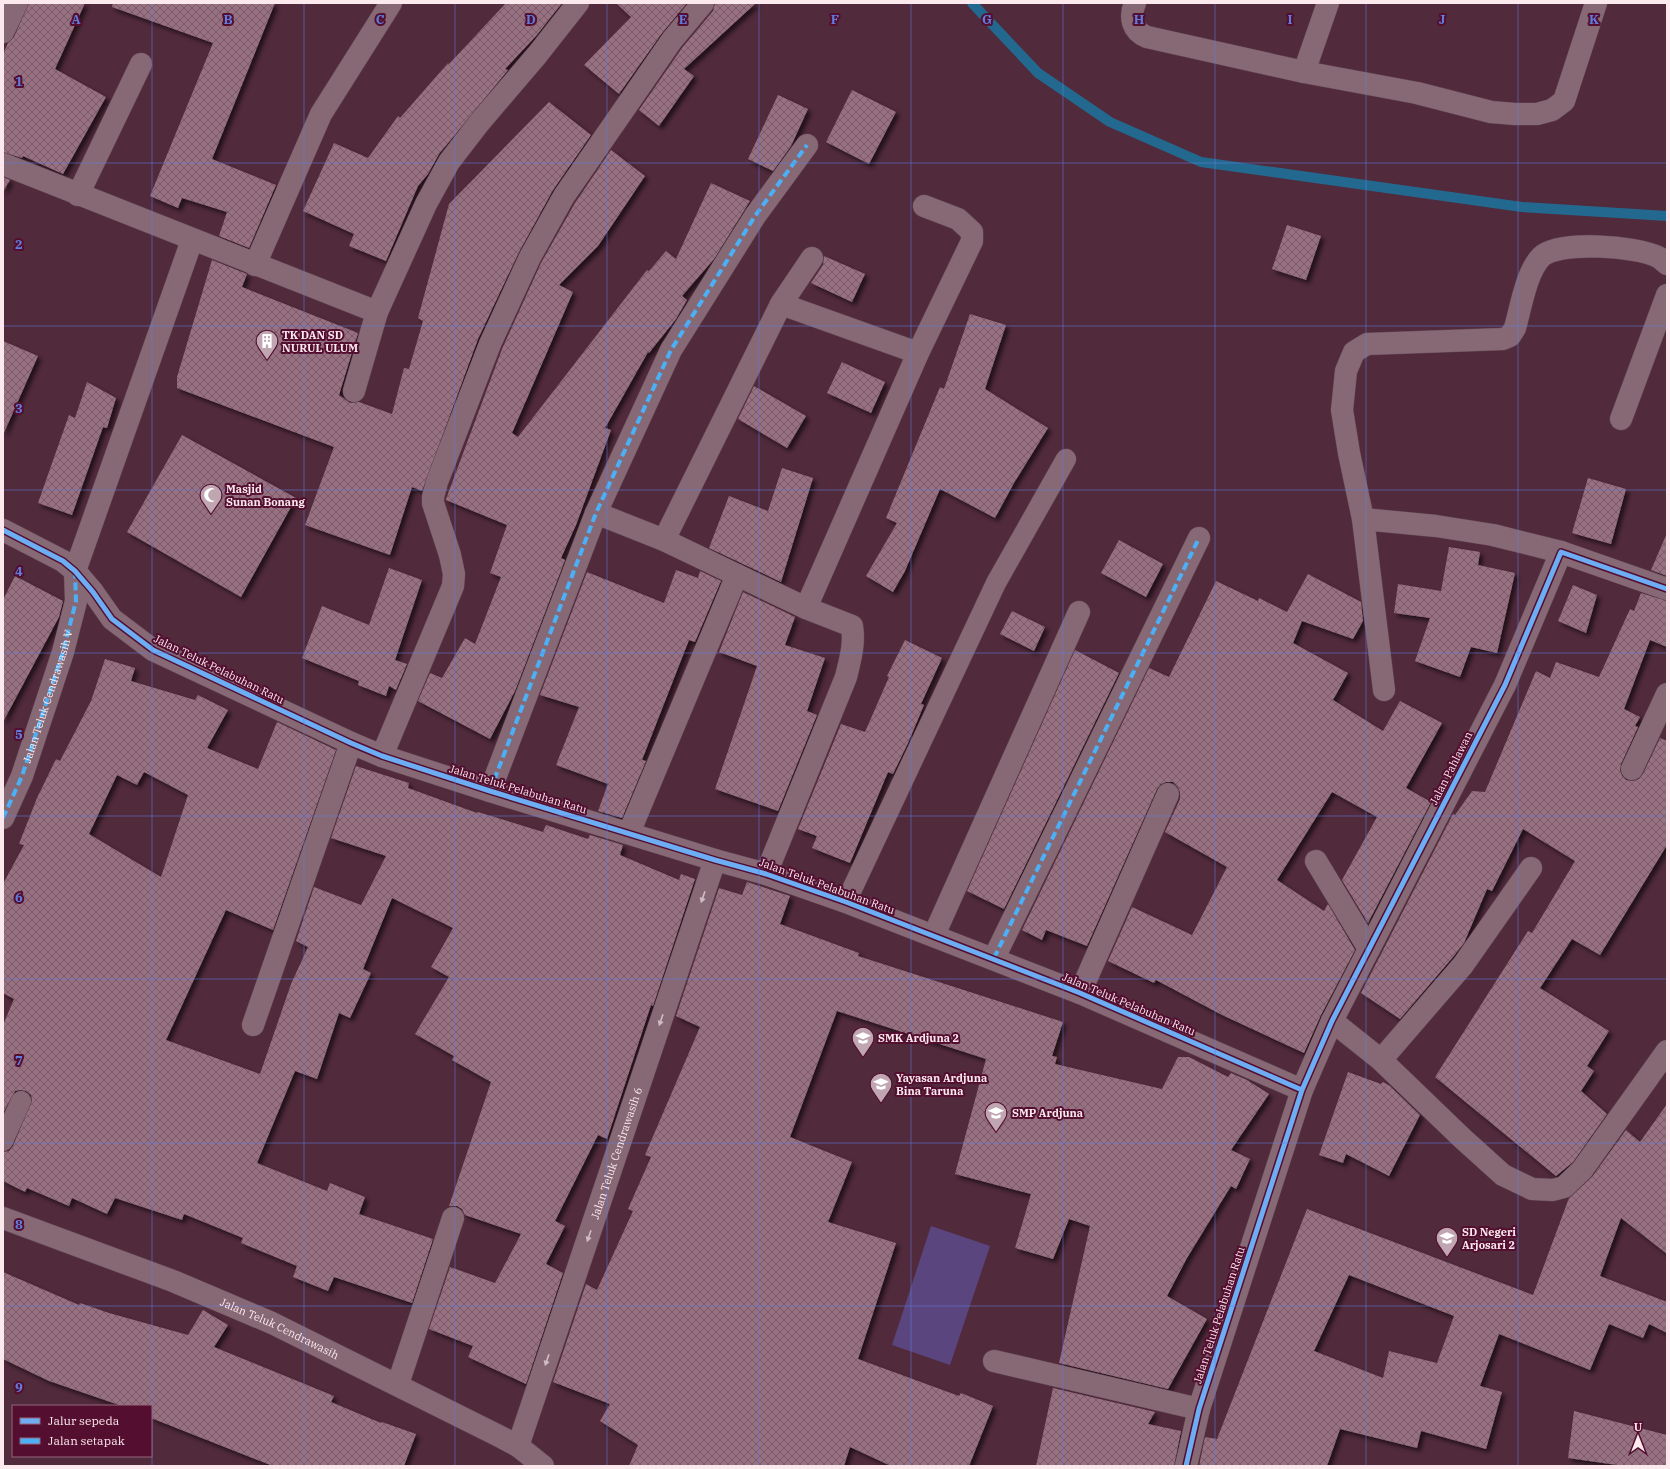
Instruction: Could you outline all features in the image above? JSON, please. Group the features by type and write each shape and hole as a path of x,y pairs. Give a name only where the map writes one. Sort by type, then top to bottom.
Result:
{"street":[{"path":"3,32 17,3"},
{"path":"255,265 321,114 391,3"},
{"path":"354,391 377,312 426,204 449,162 578,3"},
{"path":"382,756 453,586 454,574 450,555 434,509 433,497 437,482 490,344 530,257 564,196 672,40 703,3"},
{"path":"1135,3 1132,9 1132,23 1136,30 1147,37 1304,72 1417,93 1492,112 1528,115 1544,113 1556,108 1566,97 1596,3"},
{"path":"1304,72 1328,3"},
{"path":"78,195 141,64"},
{"path":"490,791 596,513 671,350 755,216 807,145"},
{"path":"3,164 78,195 377,312"},
{"path":"806,608 918,353 973,237 972,232 958,218 924,206"},
{"path":"75,571 192,240"},
{"path":"1384,690 1363,519 1349,453 1342,410 1346,371 1354,352 1367,344 1503,339 1510,336 1515,328 1533,266 1543,256 1554,250 1604,246 1633,250 1658,257 1667,264"},
{"path":"664,540 781,304 812,258"},
{"path":"1621,419 1667,295"},
{"path":"781,304 918,353"},
{"path":"596,513 664,540 806,608 852,626 854,638 846,677 766,874"},
{"path":"1363,519 1436,526 1493,535 1561,552 1667,589"},
{"name":"Jalan Teluk Pelabuhan Ratu","path":"3,530 63,561 75,571 93,592 112,619 153,650 351,744 382,756 490,791 715,860 766,874 846,902 994,958 1080,993 1302,1090 1200,1409 1186,1466"},
{"path":"994,958 1199,538"},
{"name":"Jalan Pahlawan","path":"1302,1090 1332,1021 1505,686 1561,552"},
{"name":"Jalan Teluk Cendrawasih V","path":"3,818 22,776 63,652 76,601 75,571"},
{"path":"629,833 737,575"},
{"path":"934,935 1079,612"},
{"path":"1632,769 1667,694"},
{"path":"252,1025 351,744"},
{"path":"1080,993 1168,794"},
{"name":"Jalan Teluk Cendrawasih 6","path":"518,1446 715,860"},
{"path":"1316,861 1369,949"},
{"path":"1382,1060 1463,965 1531,868"},
{"path":"1332,1021 1382,1060 1462,1138 1503,1175 1532,1189 1553,1190 1564,1186 1582,1170 1667,1051"},
{"name":"Jalan Teluk Cendrawasih","path":"3,1218 173,1282 272,1323 398,1384 518,1446 543,1466"},
{"path":"398,1384 453,1218"},
{"path":"994,1361 1200,1409"}],"lane":[{"path":"846,902 996,583 1066,459"},
{"path":"3,1142 21,1101"}],"shaded area":[{"path":"931,1226 990,1246 950,1365 892,1345"}],"building":[{"path":"29,3 85,3 55,69 106,97 63,174 23,156 22,158 3,152 3,54 8,43 14,37"},
{"path":"113,3 275,3 212,159 276,185 249,248 219,236 227,212 182,198 178,208 150,196 213,43 112,7"},
{"path":"506,3 562,3 536,36 505,69 508,70 439,154 428,174 418,186 386,261 349,246 354,234 303,211 334,143 368,158 398,116 400,118 448,63 449,64"},
{"path":"616,3 687,3 662,33 619,94 584,65 631,17"},
{"path":"715,3 756,3 684,69 694,76 659,126 639,110 682,48 713,11"},
{"path":"852,90 896,112 869,164 826,142"},
{"path":"778,95 808,109 791,146 773,171 748,159"},
{"path":"549,102 591,135 553,190 519,252 478,339 422,491 412,487 390,555 305,525 334,447 177,388 177,377 212,260 247,274 242,287 358,333 339,395 350,403 359,402 392,414 404,368 409,369 423,321 418,318 449,204"},
{"path":"611,150 645,176 598,246 559,285 573,292 512,433 518,437 647,270 649,271 666,251 676,259 711,183 750,201 714,259 682,296 687,300 676,319 649,353 648,352 605,428 611,430 576,525 561,558 565,560 515,691 490,739 418,701 430,673 442,678 465,638 475,644 501,577 490,573 507,525 446,499 502,349 541,263 575,203"},
{"path":"3,177 10,180 3,192"},
{"path":"1287,225 1321,236 1306,280 1272,269"},
{"path":"824,256 865,274 852,302 811,283 823,265"},
{"path":"970,314 1006,325 985,389 1048,428 1014,483 995,518 940,489 905,571 893,592 866,576 897,523 886,518 940,387 944,389"},
{"path":"3,341 38,356 3,435"},
{"path":"842,362 885,382 871,413 827,393"},
{"path":"87,382 116,398 107,428 103,427 72,515 38,503 69,415 75,418"},
{"path":"754,386 806,416 787,448 738,419"},
{"name":"Masjid Sunan Bonang","path":"182,435 296,498 241,597 127,532"},
{"path":"782,468 813,478 781,582 709,548 729,496 768,511"},
{"path":"1588,478 1626,489 1611,544 1572,533"},
{"path":"1667,533 1667,576 1651,570"},
{"path":"1119,540 1163,564 1146,597 1101,573"},
{"path":"1449,547 1480,552 1478,565 1515,573 1497,653 1471,647 1460,677 1415,661 1430,618 1394,613 1398,584 1441,591"},
{"path":"389,568 422,580 395,660 407,664 396,690 389,686 386,696 358,685 359,681 302,658 322,606 369,625"},
{"path":"676,570 698,578 700,571 721,581 695,642 689,640 642,760 646,761 622,818 598,811 608,784 556,765 579,707 540,695 587,572 664,603"},
{"path":"1308,574 1361,602 1363,621 1353,639 1302,621 1293,643 1348,673 1333,700 1383,731 1400,701 1442,723 1406,788 1431,802 1368,923 1342,880 1377,817 1332,792 1277,880 1324,911 1328,904 1355,950 1321,1015 1304,1053 1222,1015 1156,980 1154,983 1108,961 1132,907 1192,935 1227,867 1165,832 1180,799 1178,787 1173,782 1161,784 1157,789 1087,946 1046,930 1042,940 1022,930 1149,668 1169,677 1216,581 1258,601 1259,598 1287,612"},
{"path":"15,576 63,601 59,617 3,722 3,600"},
{"path":"1573,585 1597,595 1586,633 1558,621"},
{"path":"743,592 795,617 785,645 825,658 807,711 817,715 778,811 715,789 757,666 719,652"},
{"path":"1641,593 1667,601 1667,647 1650,640 1624,709 1640,717 1635,726 1638,727 1621,764 1620,770 1622,776 1626,780 1633,781 1639,779 1643,774 1660,738 1667,741 1667,845 1600,955 1572,939 1540,988 1609,1031 1587,1066 1594,1071 1581,1091 1607,1114 1573,1162 1556,1176 1435,1077 1528,931 1532,933 1575,861 1523,829 1492,891 1487,889 1464,943 1400,1019 1361,993 1453,814 1455,815 1472,791 1485,792 1536,671 1550,678 1556,662 1599,677 1630,609 1634,611"},
{"path":"1012,611 1045,627 1034,651 1000,634"},
{"path":"905,640 942,658 921,704 924,705 908,743 893,774 888,772 850,863 812,848 817,836 798,829 841,724 865,732 889,677 887,676"},
{"path":"1075,650 1119,673 1004,909 967,891"},
{"path":"105,659 135,668 131,681 195,700 198,695 228,710 207,748 258,769 277,722 336,750 273,930 226,910 166,1040 260,1074 291,984 308,947 296,941 314,887 361,905 386,856 331,838 356,766 409,783 408,788 477,813 478,812 543,832 546,825 588,839 590,835 623,845 620,855 679,880 681,874 695,879 653,1006 651,1005 607,1139 598,1135 555,1221 565,1226 546,1264 563,1273 526,1384 468,1357 473,1346 429,1329 450,1267 495,1283 521,1234 465,1215 462,1209 457,1206 449,1206 491,1082 452,1060 454,1056 415,1034 449,977 431,967 453,928 392,898 363,969 371,973 350,1018 339,1013 317,1079 295,1071 257,1163 327,1191 330,1183 365,1197 359,1214 433,1239 412,1303 334,1277 328,1291 293,1277 297,1266 241,1243 243,1238 184,1214 182,1220 115,1198 107,1214 72,1198 69,1206 27,1188 25,1192 3,1181 3,1152 9,1151 13,1146 32,1100 31,1095 26,1091 15,1091 3,1113 3,1025 14,999 3,993 3,884 24,845 19,844 37,798 56,759 60,761 91,701","holes":["144,772 188,795 161,877 89,834 117,775 137,785"]},
{"path":"747,882 790,896 780,924 859,953 858,956 1063,1022 1052,1056 1057,1057 1055,1064 1162,1089 1178,1057 1189,1057 1228,1077 1231,1073 1247,1080 1269,1094 1231,1150 1250,1159 1236,1189 1231,1186 1187,1258 1167,1296 1207,1319 1168,1389 1059,1363 1090,1226 1069,1219 1053,1259 1015,1248 1031,1194 955,1174 986,1059 837,1011 790,1137 852,1162 828,1222 896,1243 858,1359 959,1396 961,1393 993,1406 969,1466 891,1466 850,1447 844,1466 629,1466 638,1445 600,1421 610,1404 553,1382 586,1284 597,1290 633,1211 628,1209 651,1157 645,1155 700,1027 676,1016 719,888 742,895"},
{"path":"1348,1072 1381,1084 1383,1082 1390,1086 1420,1115 1389,1176 1346,1154 1343,1163 1319,1155"},
{"path":"1667,1104 1667,1254 1621,1218 1600,1276 1667,1302 1667,1333 1649,1324 1643,1338 1609,1324 1590,1370 1499,1334 1480,1386 1502,1392 1486,1449 1421,1431 1417,1448 1340,1429 1327,1466 1199,1466 1205,1437 1217,1439 1307,1209 1533,1295 1569,1198 1592,1177 1626,1130 1640,1142","holes":["1349,1275 1454,1316 1437,1363 1389,1351 1383,1378 1314,1351"]},
{"path":"3,1272 79,1305 80,1303 109,1313 188,1335 203,1310 228,1325 214,1347 334,1396 331,1402 381,1423 382,1422 416,1434 404,1466 273,1466 152,1418 152,1405 119,1405 49,1381 3,1359"},
{"path":"1053,1388 1155,1412 1148,1424 1181,1431 1174,1466 1036,1466"},
{"path":"1574,1411 1667,1435 1667,1466 1624,1466 1568,1458"}],"waterway":[{"path":"972,3 1038,73 1110,122 1201,162 1522,207 1667,216"}],"marked path":[{"path":"490,791 596,513 671,350 755,216 807,145"},
{"path":"994,958 1199,538"},
{"path":"3,818 22,776 63,652 76,601 75,572"}],"cycle path":[{"path":"3,530 63,561 75,571 93,592 112,619 153,650 351,743 382,756 490,791 715,860 766,874 846,902 1080,993 1302,1090"},
{"path":"1186,1466 1199,1409 1302,1090 1332,1021 1505,685 1561,552 1667,589"}],"place":[{"name":"TK DAN SD NURUL ULUM","path":"267,360"},
{"name":"Masjid Sunan Bonang","path":"211,514"},
{"name":"SMK Ardjuna 2","path":"863,1058"},
{"name":"Yayasan Ardjuna Bina Taruna","path":"881,1104"},
{"name":"SMP Ardjuna","path":"996,1132"},
{"name":"SD Negeri Arjosari 2","path":"1447,1258"}]}
